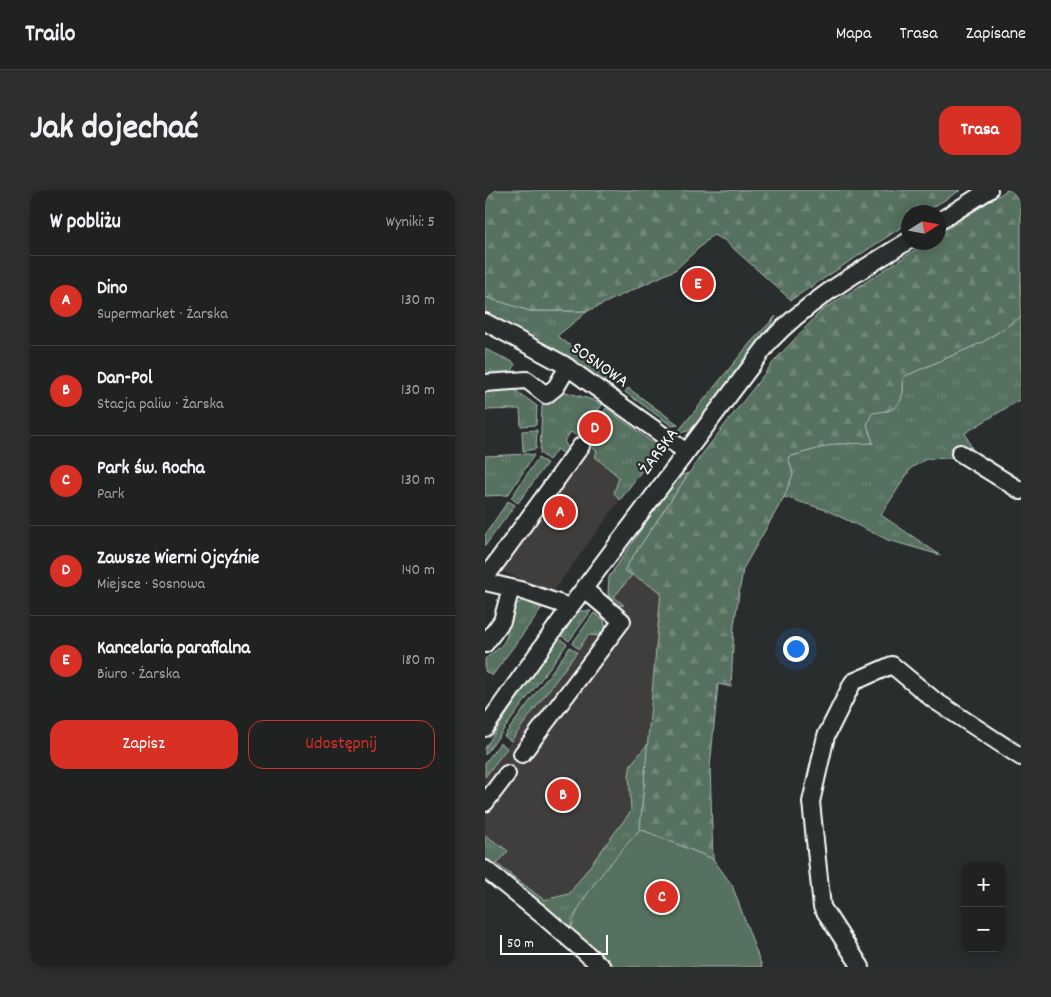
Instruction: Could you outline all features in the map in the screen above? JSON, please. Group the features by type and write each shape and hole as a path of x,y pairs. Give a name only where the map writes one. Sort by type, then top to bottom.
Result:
{"street":[{"path":"946,218 989,190"},
{"name":"ŻARSKA","path":"485,728 570,607 759,353 779,331 827,292 901,246"},
{"name":"SOSNOWA","path":"485,322 520,339 568,367 685,451"},
{"path":"485,383 527,380 546,395 556,386 568,367"},
{"path":"485,578 581,446"},
{"path":"960,453 1021,491"},
{"path":"485,582 511,588 570,607"},
{"path":"485,644 502,622 511,588"},
{"path":"521,754 622,621 584,589"},
{"path":"861,967 822,907 811,802 826,736 853,682 892,665 934,700 1021,757"},
{"path":"485,803 507,774"},
{"path":"485,869 542,914 602,967"}],"shaded area":[{"path":"589,445 597,451 595,457 619,477 614,493 620,500 552,593 500,570"},
{"path":"632,575 661,592 648,744 631,764 629,775 631,811 569,894 544,900 485,854 485,777 588,635 599,636 606,630 605,621 594,613 609,595 611,602 615,606 623,605 614,597"}],"green space":[{"path":"485,190 961,190 936,205 901,205 901,228 791,300 724,240 713,235 675,270 588,311 530,311 485,297"},
{"path":"1007,190 1021,190 1021,317 983,342 903,377 903,394 898,404 889,410 872,413 867,425 873,443 835,444 788,457 793,474 784,497 743,569 734,625 731,687 718,684 710,767 713,859 640,829 661,592 624,570 700,457 776,359 821,311 915,250 946,250 946,229"},
{"path":"485,297 530,311 588,311 557,336 617,379 610,389 547,346 485,315"},
{"path":"776,316 769,329 694,426 688,431 676,434 751,342"},
{"path":"1021,317 1021,399 965,433 972,449 949,458 926,459 911,468 881,515 940,555 888,540 826,510 784,497 793,474 788,457 835,444 873,443 867,425 872,412 889,411 903,393 903,377 983,342"},
{"path":"485,349 513,362 515,365 509,377 485,380"},
{"path":"508,385 537,406 536,425 521,426 520,409 485,410 485,387"},
{"path":"628,388 679,425 672,426 625,392"},
{"path":"559,390 593,400 602,405 593,418 598,421 606,408 656,445 657,450 620,500 614,493 619,477 595,457 597,451 571,432 564,441 567,446 566,455 557,449 549,460 540,453 542,405"},
{"path":"537,430 536,449 523,451 522,431"},
{"path":"534,455 508,495 485,496 485,456"},
{"path":"538,458 547,463 518,503 511,498"},
{"path":"689,473 624,570 632,575 614,597 624,605 615,606 611,602 608,593 609,577 677,476"},
{"path":"508,501 515,505 485,546 485,535"},
{"path":"525,600 544,605 492,676 485,671 485,659 503,643 512,611 515,606"},
{"path":"581,611 591,611 569,641 559,634 574,614"},
{"path":"594,613 604,620 606,630 601,636 588,635 579,649 572,644"},
{"path":"557,637 567,644 485,755 485,748"},
{"path":"570,647 577,652 511,741 504,736"},
{"path":"500,743 507,748 485,777 485,763"},
{"path":"648,744 640,829 597,882 572,919 571,933 485,864 485,835 508,851 497,864 544,900 569,894 631,811 629,775 631,764"},
{"path":"640,829 713,859 732,885 762,967 616,967 571,933 574,920 588,892"}],"tunnel":[{"path":"507,774 522,754"}],"place":[{"name":"Kancelaria parafialna","path":"698,284"},
{"name":"Zawsze Wierni Ojcyźnie","path":"595,428"},
{"name":"Dino","path":"560,512"},
{"name":"Dan-Pol","path":"563,795"},
{"name":"Park św. Rocha","path":"662,897"}]}
